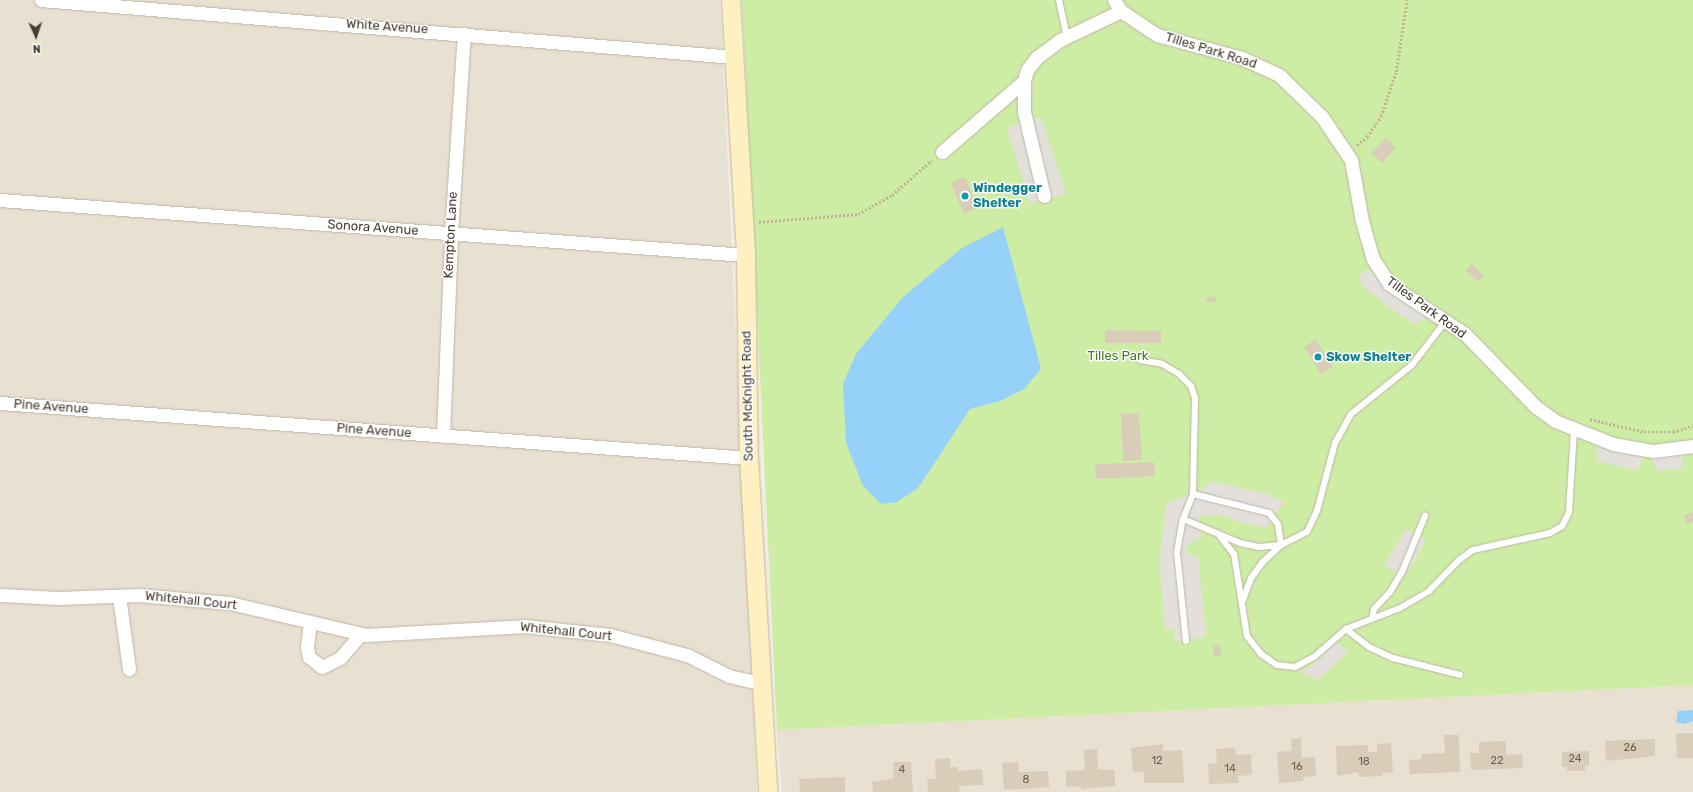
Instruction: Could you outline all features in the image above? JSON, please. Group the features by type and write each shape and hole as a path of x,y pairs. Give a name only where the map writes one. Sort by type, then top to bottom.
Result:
{"main road":[{"name":"South McKnight Road","path":"731,0 746,256 749,458 768,792"}],"street":[{"name":"White Avenue","path":"41,0 464,33 734,57"},
{"name":"Tilles Park Road","path":"942,152 1024,81 1036,58 1117,6 1157,35 1242,58 1280,76 1322,117 1351,160 1362,222 1379,271 1389,284 1465,334 1536,407 1574,430 1612,444 1653,451 1693,446"},
{"name":"Kempton Lane","path":"443,436 451,234 464,33"},
{"name":"Tilles Park Road","path":"1024,81 1024,112 1044,196"},
{"name":"Sonora Avenue","path":"0,200 746,256"},
{"name":"Pine Avenue","path":"0,403 749,458"},
{"name":"Whitehall Court","path":"0,595 58,598 119,596 230,603 361,634 525,626 610,635 687,655 729,676 763,684"},
{"path":"119,596 129,669"},
{"path":"310,622 307,647 309,657 322,666 340,658 361,634"}],"lane":[{"path":"1059,0 1067,37"},
{"path":"1243,600 1251,578 1262,562 1281,545 1307,532 1317,511 1335,443 1351,414 1412,365 1445,322"},
{"path":"1140,360 1162,364 1179,374 1191,386 1195,398 1193,494 1183,519 1177,552 1186,641"},
{"path":"1219,535 1234,554 1243,600 1247,636 1261,654 1277,665 1295,667 1314,657 1346,629 1372,619 1429,592 1459,560 1473,550 1550,533 1562,526 1570,508 1574,430"},
{"path":"1193,494 1269,513 1278,524 1281,545"},
{"path":"1372,619 1374,609 1390,592 1402,572 1425,516"},
{"path":"1183,519 1219,535 1250,545 1281,545"},
{"path":"1346,629 1369,647 1392,658 1460,675"}],"path":[{"path":"1353,147 1368,137 1381,116 1396,72 1407,0"},
{"path":"743,223 858,214 892,195 942,152"},
{"path":"1587,418 1644,432 1673,432 1693,426"}],"shaded area":[{"path":"0,0 720,0 757,792 0,792"},
{"path":"1041,117 1066,194 1030,204 1007,128"},
{"path":"1368,269 1387,288 1427,317 1415,324 1390,308 1363,286 1359,276"},
{"path":"1597,446 1643,456 1637,470 1597,461"},
{"path":"1682,454 1683,468 1658,471 1650,456"},
{"path":"1210,481 1268,494 1284,502 1266,528 1233,520 1225,515 1199,515 1201,537 1188,544 1186,551 1189,555 1198,555 1206,637 1174,641 1175,630 1165,629 1159,559 1167,503 1202,490"},
{"path":"1406,529 1426,540 1405,577 1384,566"},
{"path":"1337,642 1348,652 1318,680 1298,671 1312,666"},
{"path":"1693,685 1693,792 782,792 777,730"}],"green space":[{"name":"Tilles Park","path":"742,0 1693,0 1693,685 777,730"}],"water":[{"path":"1003,227 1041,369 1024,389 1000,401 970,409 918,488 897,502 881,504 863,486 846,443 843,384 856,354 903,297 962,248"},
{"path":"1693,710 1693,721 1685,724 1676,722 1678,711"}],"building":[{"path":"1386,138 1396,148 1382,163 1371,153"},
{"name":"Windegger Shelter","path":"965,177 978,208 964,214 951,183"},
{"path":"1472,264 1484,276 1478,282 1466,270"},
{"path":"1206,297 1216,297 1215,302 1206,302"},
{"path":"1105,330 1161,331 1161,343 1105,343"},
{"name":"Skow Shelter","path":"1316,339 1333,367 1321,374 1304,347"},
{"path":"1139,413 1142,460 1123,461 1121,414"},
{"path":"1154,462 1155,476 1096,479 1095,464"},
{"path":"1693,512 1693,522 1687,524 1684,515"},
{"path":"1220,645 1221,656 1214,656 1213,646"},
{"path":"1676,733 1693,733 1693,758 1677,758"},
{"path":"1444,735 1459,735 1460,772 1410,774 1409,760 1422,759 1422,754 1445,753"},
{"path":"1301,738 1302,758 1315,757 1316,776 1303,777 1303,781 1279,783 1277,752 1292,751 1291,739"},
{"path":"1655,739 1655,756 1606,761 1605,741"},
{"path":"1506,741 1506,755 1522,754 1523,768 1471,770 1470,753 1479,753 1479,742"},
{"path":"1391,743 1393,772 1382,773 1382,776 1359,777 1358,772 1337,776 1336,746 1368,745 1368,752 1377,752 1377,744"},
{"path":"1163,744 1163,751 1182,750 1184,783 1144,783 1144,772 1133,772 1131,748"},
{"path":"1235,748 1236,755 1251,754 1252,775 1238,776 1239,783 1209,784 1208,764 1217,763 1216,749"},
{"path":"1097,749 1098,769 1115,770 1115,786 1081,789 1081,786 1066,787 1066,771 1085,770 1084,750"},
{"path":"1589,751 1589,766 1585,766 1585,771 1567,771 1567,767 1562,767 1562,752"},
{"path":"950,758 950,767 957,767 958,771 982,769 983,785 959,786 960,792 928,792 927,779 936,779 935,759"},
{"path":"893,762 911,762 913,792 873,792 872,782 894,778"},
{"path":"1018,762 1019,772 1048,771 1049,787 1004,790 1002,763"},
{"path":"845,777 845,792 800,792 799,779"}],"place":[{"name":"Windegger Shelter","path":"965,196"},
{"name":"Skow Shelter","path":"1318,357"}]}
